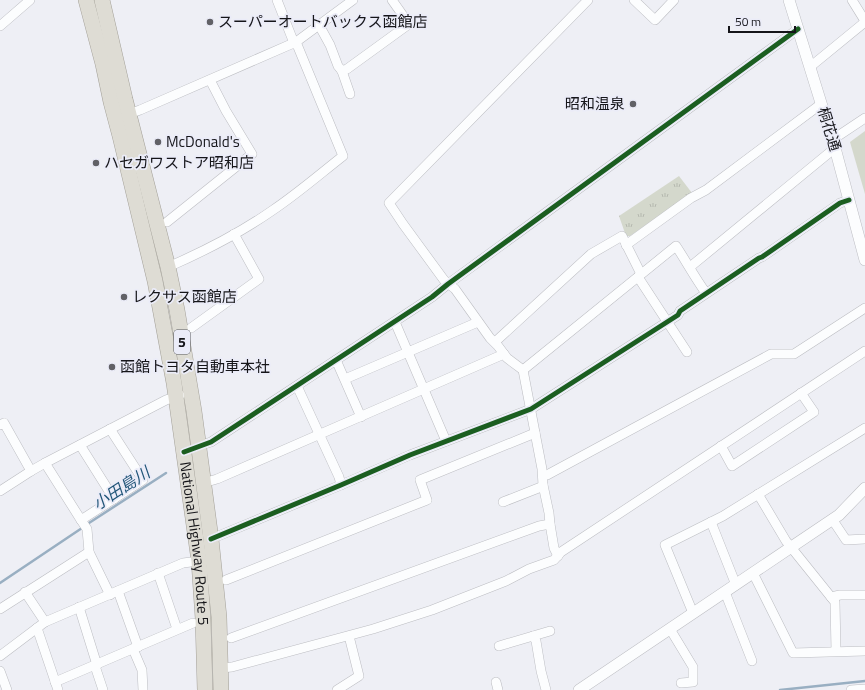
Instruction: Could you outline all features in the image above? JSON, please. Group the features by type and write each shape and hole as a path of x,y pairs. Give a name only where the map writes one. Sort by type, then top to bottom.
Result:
{"highway":[{"name":"National Highway Route 5","path":"86,0 103,64 111,102 122,116 168,267 177,310 183,394 184,452 199,562 203,619 205,690"},
{"name":"National Highway Route 5","path":"102,0 122,116 155,281 183,394 198,446 211,539 219,617 221,690"}],"street":[{"path":"0,26 30,0"},
{"path":"168,267 191,257 250,226 275,209 343,156 277,0"},
{"path":"122,116 295,43 354,0"},
{"path":"342,71 347,70 409,24 392,0"},
{"path":"558,556 554,548 550,524 550,513 523,370 507,358 495,342 490,338 455,289 444,280 389,203 588,0"},
{"path":"634,0 655,20 674,0"},
{"name":"桐花通","path":"789,0 834,144 865,260"},
{"path":"810,67 865,22 852,0"},
{"path":"319,25 330,45 338,66 342,71 350,94"},
{"path":"184,452 211,442 432,297 798,29"},
{"path":"167,222 252,154 226,111 210,80"},
{"path":"626,245 691,198 706,190 821,104"},
{"path":"690,267 865,118"},
{"path":"211,539 410,455 531,409 678,315 680,311 706,293 762,257 840,203 849,200"},
{"path":"191,328 259,279 234,234"},
{"path":"495,342 591,254 622,236 640,276 667,322 687,352"},
{"path":"523,370 676,246 706,293"},
{"path":"503,502 540,487 547,475 771,354 794,354 865,308"},
{"path":"395,322 446,441"},
{"path":"345,379 478,322"},
{"path":"221,668 232,667 373,630 432,610 506,582 529,569 554,560 561,552 865,351"},
{"path":"203,483 217,479 320,435 504,354"},
{"path":"336,360 361,417"},
{"path":"298,386 339,477 341,485"},
{"path":"721,446 732,466 739,462 814,412 801,393"},
{"path":"0,491 45,463 166,400 183,394"},
{"path":"0,425 4,423 31,471"},
{"path":"693,613 665,545 723,516 865,428"},
{"path":"81,520 143,480 110,429"},
{"path":"226,580 427,500 420,480 535,433"},
{"path":"80,445 114,499"},
{"path":"45,463 87,529 89,552 110,594"},
{"path":"579,690 832,520 839,515 865,488"},
{"path":"758,494 786,541 835,602 836,651"},
{"path":"832,520 846,540 865,539"},
{"path":"711,522 736,585"},
{"path":"231,638 539,526 550,524"},
{"path":"0,609 89,552"},
{"path":"0,656 45,622 183,563 199,562"},
{"path":"753,573 793,653 865,651"},
{"path":"158,574 178,629"},
{"path":"118,591 142,670 143,690"},
{"path":"25,592 45,622"},
{"path":"725,592 752,661"},
{"path":"831,597 840,595 865,595"},
{"path":"79,607 104,690"},
{"path":"37,628 56,686 96,665 193,623"},
{"path":"670,629 693,667 693,682 681,683"},
{"path":"499,646 550,631"},
{"path":"337,690 359,676 349,636"},
{"path":"533,636 536,642 546,690"},
{"path":"0,671 7,690"},
{"path":"851,690 865,689"}],"green space":[{"path":"865,131 865,194 850,142"},
{"path":"679,176 692,193 630,236 626,236 619,216"}],"waterway":[{"name":"小田島川","path":"89,523 166,473"},
{"name":"小田島川","path":"0,583 82,528"},
{"path":"780,690 865,681"}],"cycle path":[{"path":"184,452 211,442 432,297 798,29"},
{"path":"211,539 410,455 531,409 678,315 680,311 840,203 849,200"}],"place":[{"name":"スーパーオートバックス函館店","path":"210,22"},
{"name":"昭和温泉","path":"633,104"},
{"name":"McDonald's","path":"158,142"},
{"name":"ハセガワストア昭和店","path":"96,163"},
{"name":"レクサス函館店","path":"124,297"},
{"name":"函館トヨタ自動車本社","path":"112,367"}]}
